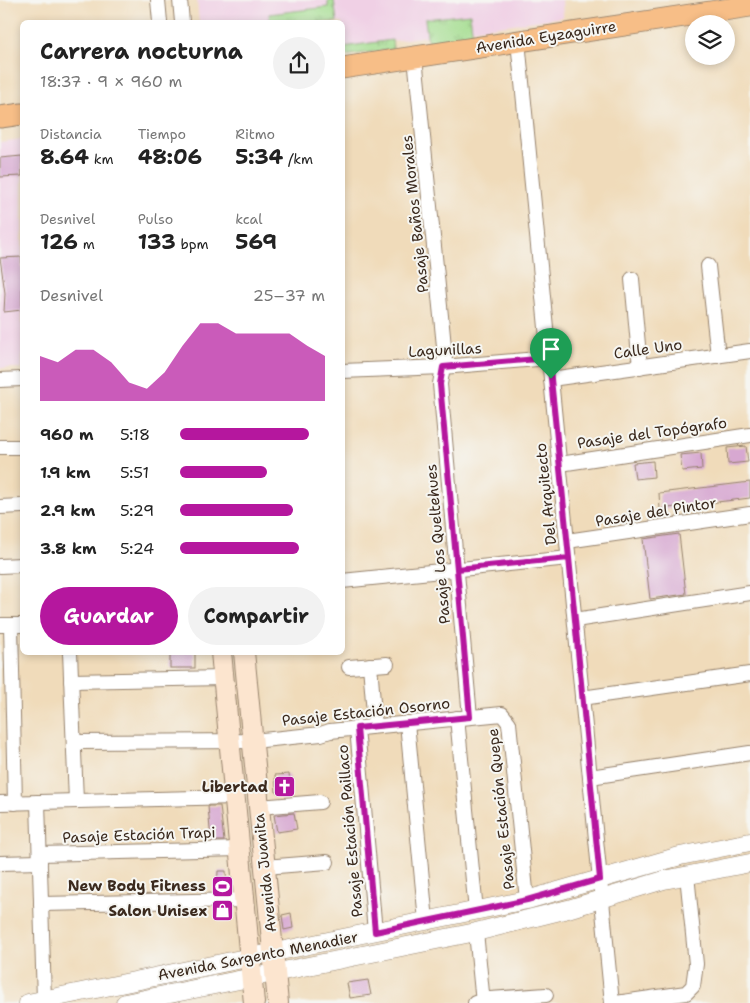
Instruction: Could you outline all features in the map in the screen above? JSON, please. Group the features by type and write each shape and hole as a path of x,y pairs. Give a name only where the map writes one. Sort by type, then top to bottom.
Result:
{"main road":[{"name":"Avenida Eyzaguirre","path":"345,68 750,6"},
{"path":"0,117 20,114"},
{"name":"Avenida Juanita","path":"221,655 254,1003"},
{"name":"Avenida Juanita","path":"244,655 278,1003"}],"street":[{"path":"158,0 160,20"},
{"path":"180,0 182,20"},
{"name":"Del Arquitecto","path":"518,41 600,879 614,1003"},
{"name":"Pasaje Baños Morales","path":"415,58 445,356 443,367"},
{"path":"708,266 718,356"},
{"path":"632,279 640,367"},
{"name":"Calle Uno","path":"551,379 750,351"},
{"name":"Lagunillas","path":"345,371 443,367 549,358"},
{"name":"Pasaje Los Queltehues","path":"443,367 440,384 457,569 476,911"},
{"path":"0,380 20,379"},
{"name":"Pasaje del Topógrafo","path":"560,464 750,435"},
{"path":"0,448 20,447"},
{"path":"0,507 20,506"},
{"name":"Pasaje del Pintor","path":"567,541 750,514"},
{"path":"345,581 569,558"},
{"path":"0,566 20,565"},
{"path":"575,620 750,594"},
{"path":"11,625 6,684 7,744 16,802"},
{"path":"70,655 76,801"},
{"path":"349,667 387,664"},
{"path":"370,665 375,726"},
{"path":"582,698 750,674"},
{"path":"71,681 224,678"},
{"name":"Pasaje Estación Osorno","path":"74,742 229,739 252,741 375,726 498,714 506,716"},
{"name":"Pasaje Estación Quepe","path":"506,716 509,723 527,900"},
{"path":"407,723 426,921"},
{"name":"Pasaje Estación Paillaco","path":"357,728 375,932"},
{"path":"590,777 750,753"},
{"path":"0,803 235,798"},
{"path":"36,1001 41,904 38,802"},
{"path":"259,807 320,802"},
{"name":"Avenida Sargento Menadier","path":"274,962 375,932 527,900 673,858 750,842"},
{"name":"Pasaje Estación Trapi","path":"0,863 40,858 240,848"},
{"path":"265,867 328,862"},
{"name":"Avenida Sargento Menadier","path":"36,1001 274,962 476,932 687,875 750,862"},
{"path":"614,1003 686,993 693,986 696,964 687,875"},
{"path":"41,904 244,900"},
{"path":"476,932 480,1002 546,995"},
{"name":"Avenida Sargento Menadier","path":"126,1003 178,998 250,967"}],"shaded area":[{"path":"197,0 562,0 563,17 345,48 345,20 199,20"},
{"path":"20,139 20,368 0,368 0,142"}],"green space":[{"path":"328,0 334,0 337,20 270,20 269,14 328,7"},
{"path":"470,14 473,38 428,43 425,19"},
{"path":"392,40 393,49 345,56 345,47"}],"building":[{"path":"20,156 20,176 0,177 0,158"},
{"path":"20,257 20,310 4,312 5,293 0,258"},
{"path":"746,446 748,462 728,464 727,448"},
{"path":"701,453 702,469 682,471 680,455"},
{"path":"653,461 654,477 635,479 633,463"},
{"path":"750,482 750,498 660,509 659,493"},
{"path":"679,534 686,594 650,599 643,539"},
{"path":"170,655 195,655 195,668 170,668"},
{"path":"289,774 291,791 276,792 275,775"},
{"path":"208,806 220,806 224,841 211,841"},
{"path":"294,813 297,829 277,832 274,815"},
{"name":"New Body Fitness","path":"218,871 226,871 227,892 217,892"},
{"path":"291,913 293,928 284,930 282,915"},
{"path":"368,980 371,995 350,998 347,983"}],"place":[{"name":"Libertad","path":"284,787"},
{"name":"New Body Fitness","path":"222,886"},
{"name":"Salon Unisex","path":"223,911"}],"route":[{"path":"551,379 549,358 443,367 440,384 457,569 513,564 569,558 600,879 568,890 527,900 375,932 357,728 470,717 457,569 569,558 551,379"}]}
